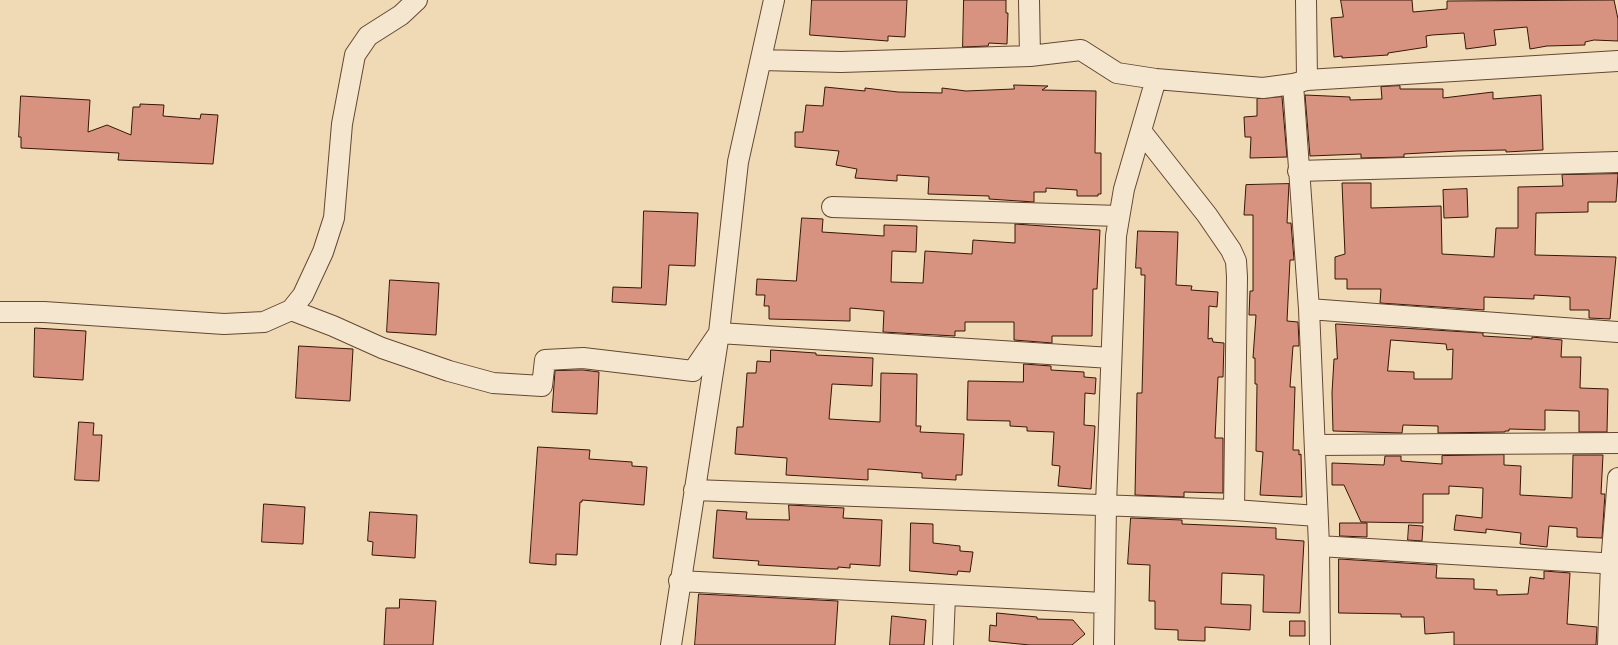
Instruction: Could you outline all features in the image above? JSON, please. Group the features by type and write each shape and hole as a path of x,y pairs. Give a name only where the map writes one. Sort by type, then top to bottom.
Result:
{"street":[{"path":"0,312 44,312 224,324 264,322 291,310 303,295 323,252 334,218 342,124 355,55 368,36 401,15 417,0"},
{"path":"671,645 679,581 719,333 738,162 774,0"},
{"path":"1029,0 1030,56"},
{"path":"1306,0 1300,82 1298,171 1309,309 1319,546 1320,645"},
{"path":"761,60 841,62 1030,56 1081,50 1117,73 1156,79 1262,88 1300,82 1618,61"},
{"path":"1104,645 1106,505 1116,236 1124,189 1156,79"},
{"path":"1140,131 1207,215 1231,250 1236,261 1234,510"},
{"path":"1298,171 1618,162"},
{"path":"832,207 1119,216"},
{"path":"1309,309 1618,332"},
{"path":"291,310 333,326 382,348 449,371 493,383 542,386 545,360 583,358 693,371 719,333"},
{"path":"719,333 1111,358"},
{"path":"1315,445 1618,443"},
{"path":"1608,645 1618,478"},
{"path":"694,490 1234,510 1317,516"},
{"path":"1319,546 1614,564"},
{"path":"679,581 945,596 1104,603"},
{"path":"943,645 945,596"}],"building":[{"path":"812,0 907,0 905,37 888,36 888,41 810,35"},
{"path":"964,0 1006,0 1006,13 1008,13 1007,44 989,43 988,46 963,47"},
{"path":"1341,0 1412,0 1413,12 1447,9 1447,1 1614,0 1618,19 1618,41 1594,40 1585,42 1585,45 1547,46 1530,49 1527,27 1494,30 1496,45 1466,49 1464,33 1432,35 1426,36 1427,47 1388,53 1388,55 1342,58 1342,56 1334,57 1331,18 1343,17"},
{"path":"1014,85 1048,86 1042,90 1096,91 1095,153 1101,153 1101,194 1098,194 1098,196 1077,196 1077,190 1046,188 1046,192 1034,192 1034,202 989,199 989,196 928,194 929,177 897,175 897,181 855,178 857,169 836,165 839,151 795,147 795,132 803,132 806,105 823,106 825,87 865,91 865,88 898,92 942,93 942,88 966,91 1014,89"},
{"path":"1400,86 1400,89 1443,89 1443,98 1493,92 1493,99 1541,95 1543,150 1506,152 1506,150 1458,151 1404,154 1404,157 1361,158 1361,154 1310,156 1305,95 1350,97 1350,100 1382,99 1381,87"},
{"path":"21,96 90,100 88,132 107,125 131,135 133,107 140,107 140,104 164,105 163,116 200,119 201,114 218,115 213,164 118,160 119,153 21,148 21,137 19,137"},
{"path":"1282,97 1287,157 1250,158 1251,137 1245,137 1244,117 1257,116 1257,99"},
{"path":"1618,174 1616,202 1588,202 1588,212 1536,213 1535,255 1616,257 1610,319 1589,318 1589,310 1570,310 1570,297 1534,295 1534,299 1484,297 1484,310 1380,303 1381,289 1347,289 1347,279 1335,279 1335,257 1345,254 1342,183 1371,183 1371,208 1441,206 1442,254 1494,257 1496,228 1518,228 1518,187 1563,186 1562,175"},
{"path":"1289,184 1287,223 1291,223 1294,260 1290,260 1287,321 1298,322 1299,346 1293,346 1290,387 1295,387 1293,450 1299,450 1299,455 1301,454 1302,497 1260,495 1263,452 1256,451 1257,384 1255,384 1255,358 1253,358 1256,315 1249,315 1250,291 1253,291 1253,215 1244,215 1246,185"},
{"path":"1467,189 1468,217 1444,218 1443,190"},
{"path":"644,211 698,213 695,266 669,265 666,305 612,302 613,287 641,288"},
{"path":"802,218 823,219 822,232 884,236 884,225 917,226 916,252 892,251 891,282 923,283 925,251 972,254 973,240 1015,243 1015,224 1100,230 1097,289 1093,289 1092,336 1052,336 1052,343 1014,340 1014,322 965,322 965,331 955,331 955,336 883,332 884,311 850,308 850,321 769,319 769,306 764,306 765,295 756,295 757,279 796,281"},
{"path":"1138,231 1178,232 1176,285 1192,286 1191,290 1218,292 1217,307 1209,306 1208,339 1212,338 1213,342 1224,343 1223,377 1218,377 1215,438 1223,438 1223,493 1184,492 1184,497 1135,495 1137,393 1142,393 1145,275 1141,275 1141,268 1136,268"},
{"path":"390,280 439,283 436,335 387,332"},
{"path":"1336,324 1483,333 1483,336 1532,339 1532,337 1562,340 1561,357 1581,357 1580,388 1608,389 1607,432 1579,432 1579,411 1545,410 1545,430 1509,429 1509,431 1505,432 1438,433 1438,426 1403,425 1402,433 1333,431 1332,393 1334,359 1337,359","holes":["1391,340 1446,344 1447,350 1453,349 1452,379 1414,379 1414,372 1388,371"]},
{"path":"35,328 86,331 83,380 34,377"},
{"path":"299,346 353,349 350,401 296,398"},
{"path":"771,350 816,353 816,355 873,358 872,386 832,384 829,419 880,422 881,373 917,374 916,426 921,426 920,432 964,434 962,475 956,475 956,480 922,478 922,473 868,469 868,480 786,475 787,458 735,454 737,427 743,427 747,373 756,373 757,361 770,362"},
{"path":"1024,364 1051,366 1051,370 1084,372 1084,377 1096,378 1095,394 1085,393 1084,425 1095,426 1091,489 1058,486 1060,466 1052,465 1054,432 1027,431 1027,427 1010,426 1010,421 967,420 968,381 1023,382"},
{"path":"583,370 599,372 597,414 552,412 555,371"},
{"path":"79,422 94,423 93,435 102,435 99,481 75,480"},
{"path":"538,447 590,450 589,459 632,462 632,466 647,467 644,505 582,500 582,502 580,502 577,555 556,554 556,565 530,563"},
{"path":"1504,455 1504,465 1521,466 1520,495 1572,498 1573,455 1603,455 1601,494 1605,494 1602,538 1577,537 1577,528 1549,526 1547,547 1520,544 1521,533 1486,529 1486,533 1454,530 1456,515 1482,518 1483,488 1449,486 1449,494 1423,494 1423,523 1361,522 1344,485 1332,485 1332,463 1384,465 1385,456 1401,456 1401,461 1442,464 1442,456"},
{"path":"264,504 305,507 303,544 262,542"},
{"path":"789,505 844,508 843,518 882,520 880,566 850,564 850,568 838,567 838,569 831,569 758,565 759,561 713,558 717,510 747,512 746,519 789,520"},
{"path":"370,512 417,515 415,558 372,555 373,542 368,541"},
{"path":"1131,518 1182,520 1182,524 1276,528 1276,539 1304,541 1300,613 1263,612 1264,575 1222,573 1221,604 1251,605 1250,630 1205,627 1205,641 1178,640 1178,630 1155,629 1155,601 1149,601 1150,565 1128,564"},
{"path":"911,523 933,524 933,543 960,546 960,551 973,552 970,572 958,571 957,575 910,571"},
{"path":"1340,523 1367,523 1367,537 1340,536"},
{"path":"1409,525 1423,526 1422,541 1408,540"},
{"path":"1339,559 1437,565 1436,578 1474,579 1474,589 1497,590 1497,595 1528,594 1530,577 1544,579 1544,571 1570,573 1567,624 1597,627 1596,645 1454,645 1454,632 1425,634 1424,617 1401,617 1401,614 1339,613"},
{"path":"699,594 838,601 835,645 695,645"},
{"path":"400,599 436,601 433,645 384,645 386,608 399,608"},
{"path":"997,613 1037,617 1037,619 1073,620 1085,634 1072,645 1030,645 989,641 990,625 996,626"},
{"path":"892,616 926,620 924,645 890,645"},
{"path":"1290,621 1305,621 1305,636 1290,636"}]}
